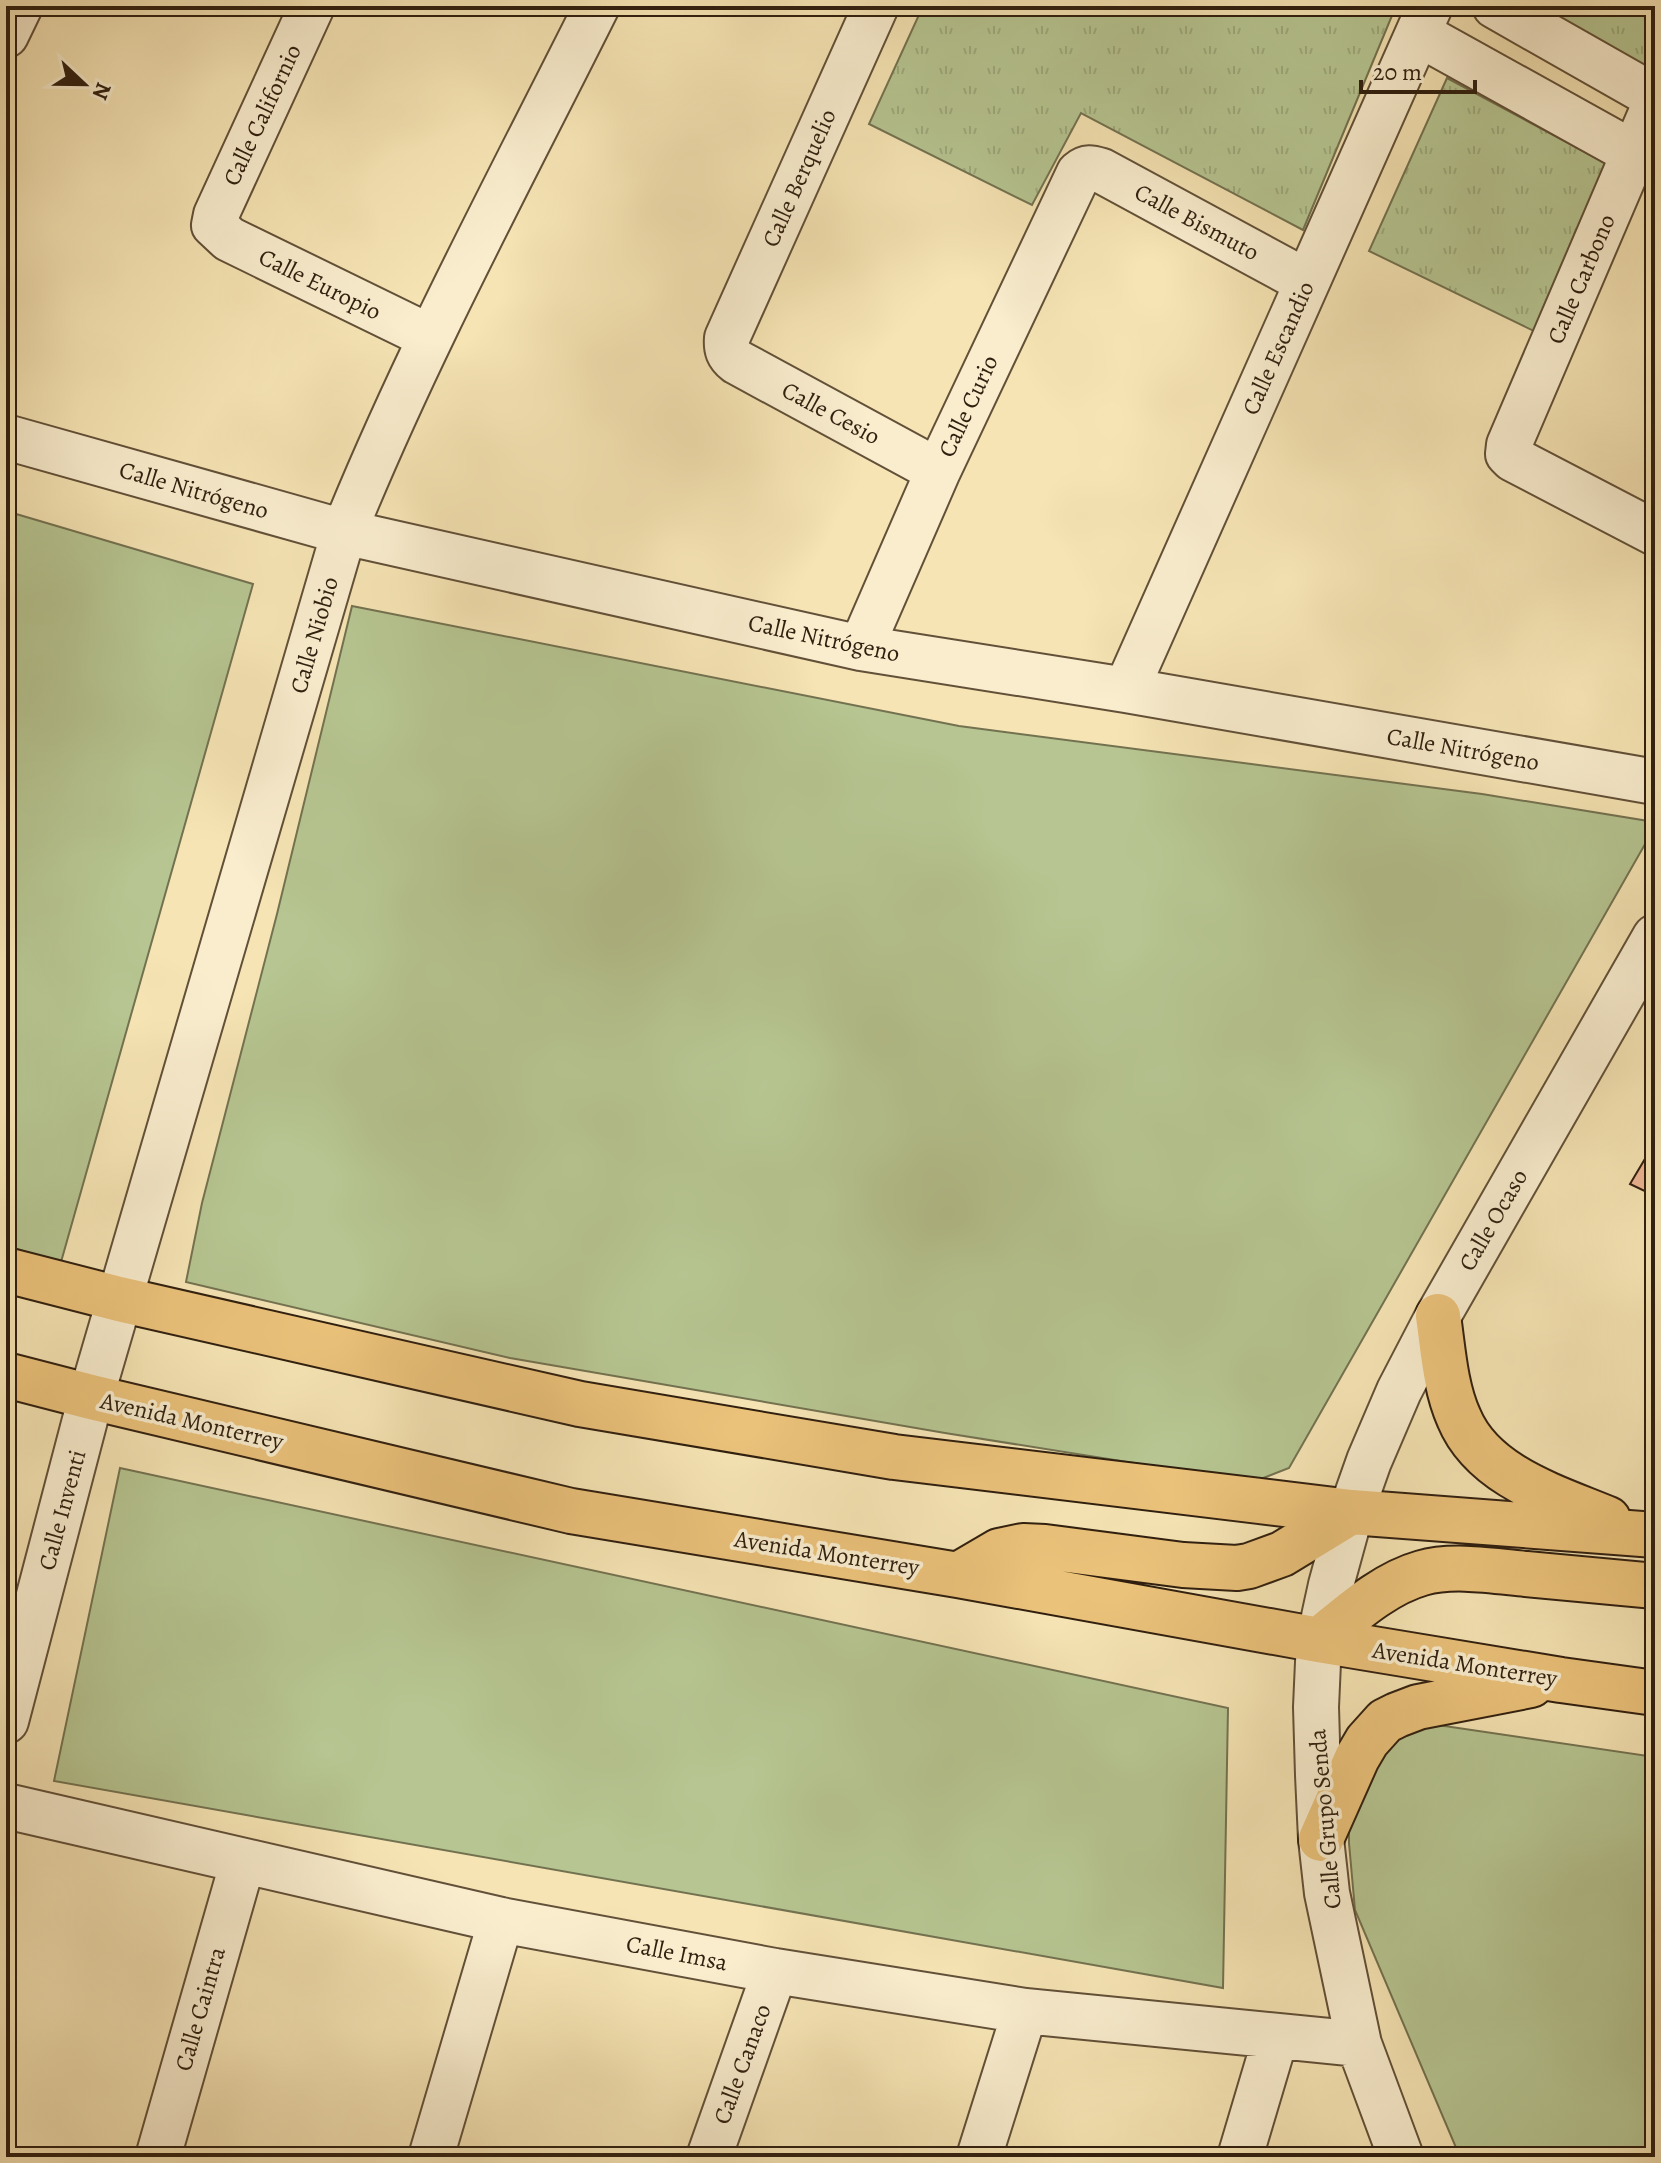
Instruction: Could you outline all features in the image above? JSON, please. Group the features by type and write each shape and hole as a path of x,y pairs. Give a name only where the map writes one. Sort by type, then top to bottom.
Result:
{"main road":[{"path":"6,1270 119,1299 580,1404 894,1457 1351,1512 1649,1535"},
{"path":"1438,1316 1449,1390 1471,1441 1493,1463 1531,1487 1649,1535"},
{"name":"Avenida Monterrey","path":"6,1375 571,1511 958,1575 1319,1640 1655,1693"},
{"path":"958,1575 999,1551 1023,1546 1183,1565 1237,1568 1282,1554 1351,1512"},
{"path":"1319,1640 1388,1588 1422,1573 1439,1570 1489,1570 1655,1586"},
{"path":"1321,1839 1357,1758 1385,1721 1418,1707 1561,1680"}],"street":[{"path":"6,35 20,6"},
{"name":"Calle Californio","path":"214,225 312,6"},
{"name":"Calle Niobio","path":"119,1299 344,532 430,337 597,6"},
{"name":"Calle Berquelio","path":"727,351 727,338 876,6"},
{"path":"1495,6 1655,97"},
{"path":"1424,20 1645,159"},
{"name":"Calle Escandio","path":"1126,690 1424,20"},
{"name":"Calle Carbono","path":"1655,104 1645,159 1509,445 1508,454 1655,533"},
{"name":"Calle Bismuto","path":"1085,168 1102,171 1307,282"},
{"name":"Calle Curio","path":"861,648 938,471 1074,182 1085,168"},
{"name":"Calle Europio","path":"214,225 229,239 430,337"},
{"name":"Calle Cesio","path":"727,351 737,362 938,471"},
{"name":"Calle Nitrógeno","path":"6,437 344,532 861,648 1126,690 1655,782"},
{"name":"Calle Ocaso","path":"1351,1512 1384,1424 1438,1316 1655,937"},
{"name":"Calle Inventi","path":"6,1721 119,1299"},
{"name":"Calle Grupo Senda","path":"1351,1512 1319,1640 1316,1707 1321,1839 1327,1893 1359,2044"},
{"name":"Calle Imsa","path":"6,1806 501,1920 775,1971 1025,2011 1359,2044"},
{"name":"Calle Caintra","path":"158,2157 243,1861"},
{"path":"431,2157 501,1920"},
{"name":"Calle Canaco","path":"709,2157 775,1971"},
{"path":"979,2157 1025,2011"},
{"path":"1240,2157 1276,2036"},
{"path":"1359,2044 1401,2157"}],"green space":[{"path":"923,6 1396,6 1303,230 1081,113 1032,205 869,124"},
{"path":"1520,6 1655,6 1655,72"},
{"path":"1447,78 1615,168 1542,335 1369,251"},
{"path":"6,511 253,584 61,1262 6,1246"},
{"path":"352,606 959,726 1482,794 1648,821 1652,832 1289,1468 1253,1482 510,1358 186,1282 202,1203"},
{"path":"120,1468 1228,1708 1223,1988 54,1781"},
{"path":"1397,1719 1655,1757 1655,2157 1460,2157 1355,1910 1349,1802"}],"building":[{"path":"1655,1142 1655,1196 1630,1184"}]}
